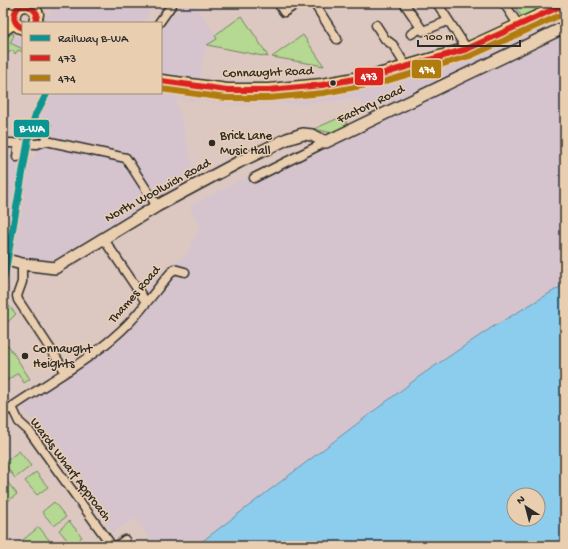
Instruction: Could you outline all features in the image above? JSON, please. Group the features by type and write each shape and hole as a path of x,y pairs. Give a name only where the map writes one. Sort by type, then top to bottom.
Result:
{"main road":[{"name":"Connaught Road","path":"162,80 203,88 227,90 298,88 382,74 467,50 565,4"},
{"path":"3,30 13,20 18,7 27,5 35,10 37,14 35,22"}],"street":[{"path":"161,22 173,3"},
{"path":"278,3 284,12 298,3"},
{"path":"314,3 337,39"},
{"path":"404,3 423,31 448,21"},
{"path":"437,3 467,50"},
{"path":"504,3 519,26"},
{"path":"376,25 385,39 393,45 407,68"},
{"name":"Factory Road","path":"254,178 565,27"},
{"path":"411,34 420,28"},
{"path":"46,125 46,141"},
{"name":"North Woolwich Road","path":"3,259 22,264 55,268 157,206 239,162 295,135 312,135 326,142"},
{"path":"8,143 37,144 46,141 126,158 157,206"},
{"path":"17,157 19,143"},
{"path":"103,238 146,302"},
{"path":"22,264 22,282 17,296 18,300 65,371"},
{"name":"Thames Road","path":"3,413 85,359 109,340 129,323 174,269 185,272"},
{"name":"Wards Wharf Approach","path":"12,406 19,422 29,431 112,546"},
{"path":"117,546 125,540"}],"shaded area":[{"path":"47,3 155,3 143,22 44,22 43,18 52,12"},
{"path":"187,3 194,3 218,38 207,45 203,58 200,78 162,73 162,30 170,18"},
{"path":"565,10 565,23 472,65 367,116 358,98 304,104 235,105 176,99 192,162 201,175 97,233 58,258 45,262 32,260 19,256 3,246 3,140 17,139 35,160 37,119 50,94 162,94 162,87 189,92 254,97 324,91 375,83 432,67 469,54"},
{"path":"565,32 565,284 491,328 420,376 196,546 155,546 135,518 113,533 20,404 119,335 142,300 143,294 156,278 188,253 199,227 189,206 248,176 253,184"},
{"path":"14,35 22,39 22,49 10,43"}],"green space":[{"path":"512,3 551,3 522,17"},
{"path":"242,16 268,57 207,45 217,39 215,35"},
{"path":"13,33 14,35 10,43 22,49 22,52 18,50 15,54 13,50 3,56 3,40"},
{"path":"303,35 324,66 272,57"},
{"path":"344,117 348,126 332,133 314,129"},
{"path":"3,302 16,314 3,327"},
{"path":"8,345 30,379 24,383 18,373 3,383 3,349"},
{"path":"19,451 31,466 15,478 4,463"},
{"path":"36,472 48,487 37,495 25,481"},
{"path":"4,478 17,494 3,505 3,479"},
{"path":"54,502 66,517 54,526 42,512"},
{"path":"69,521 82,537 72,546 59,530"},
{"path":"39,527 53,545 22,546 19,543"}],"water":[{"path":"565,284 565,546 196,546 420,376 491,328"}],"rail line":[{"name":"B-WA","path":"3,284 29,136 36,114 46,94"}],"transit line":[{"name":"473","path":"162,81 227,90 269,90 322,85 382,74 467,49 565,4"},
{"name":"473","path":"22,27 15,22 14,19 18,7 29,6 33,9 37,14 35,22"},
{"name":"474","path":"162,89 226,98 269,98 323,93 383,82 470,56 565,13"}],"place":[{"name":"Brick Lane Music Hall","path":"212,143"},
{"name":"Connaught Heights","path":"25,356"}]}
